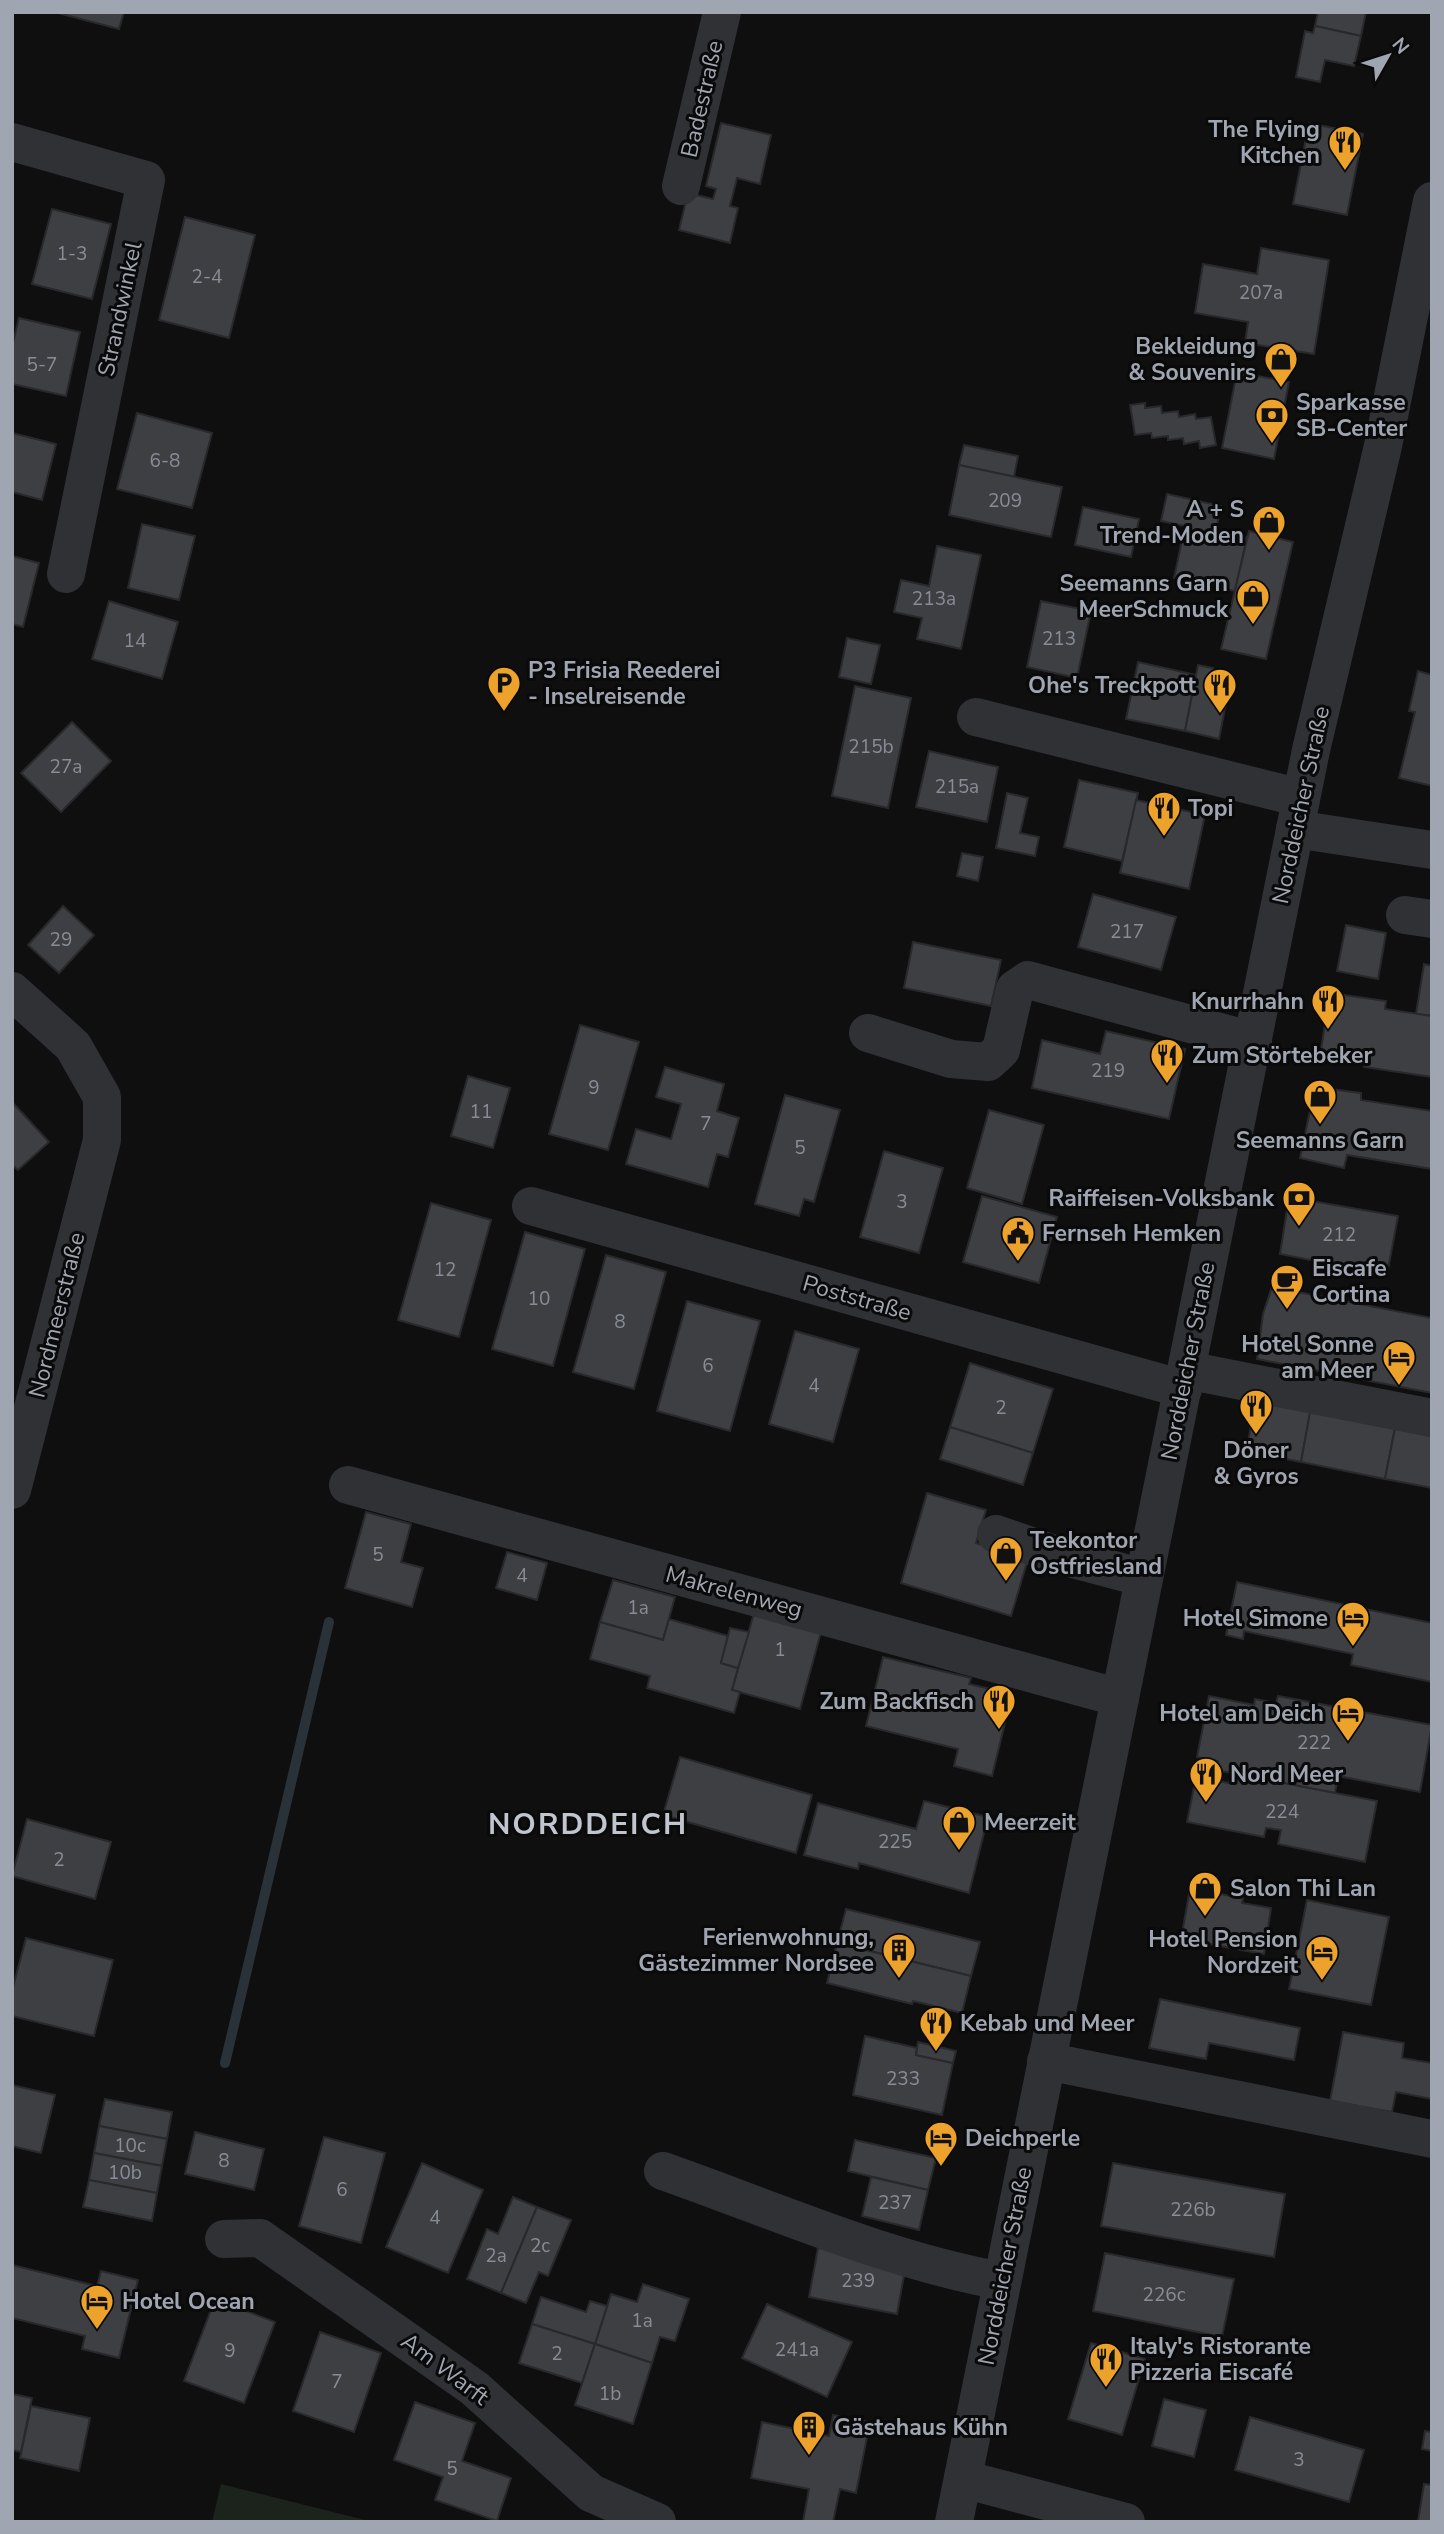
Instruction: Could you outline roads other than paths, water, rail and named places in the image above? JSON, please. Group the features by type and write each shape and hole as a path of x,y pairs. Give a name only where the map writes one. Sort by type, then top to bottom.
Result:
{"street":[{"name":"Badestraße","path":"681,186 722,12"},
{"name":"Strandwinkel","path":"12,142 146,180 65,573"},
{"name":"Norddeicher Straße","path":"954,2522 1298,814 1383,446 1432,201"},
{"path":"976,717 1298,814 1432,850"},
{"path":"868,1033 951,1059 988,1062 1000,1050 1015,989 1028,980 1253,1041"},
{"name":"Nordmeerstraße","path":"12,991 73,1046 102,1097 102,1140 12,1490"},
{"name":"Poststraße","path":"531,1206 1184,1380 1432,1418"},
{"name":"Makrelenweg","path":"348,1485 1120,1698"},
{"path":"996,1534 1054,1554 1143,1578"},
{"path":"1045,2061 1432,2138"},
{"path":"663,2171 874,2247 958,2273 1002,2281"},
{"name":"Am Warft","path":"224,2239 260,2238 474,2388 586,2507 657,2522"},
{"path":"963,2479 1126,2522"}],"waterway":[{"path":"225,2063 329,1622"}],"place":[{"name":"The Flying Kitchen","path":"1345,172"},
{"name":"Bekleidung & Souvenirs","path":"1281,389"},
{"name":"Sparkasse SB-Center","path":"1272,445"},
{"name":"A + S Trend-Moden","path":"1269,552"},
{"name":"Seemanns Garn MeerSchmuck","path":"1253,626"},
{"name":"P3 Frisia Reederei - Inselreisende","path":"504,713"},
{"name":"Ohe's Treckpott","path":"1220,715"},
{"name":"Topi","path":"1164,838"},
{"name":"Knurrhahn","path":"1328,1031"},
{"name":"Zum Störtebeker","path":"1167,1085"},
{"name":"Seemanns Garn","path":"1320,1126"},
{"name":"Raiffeisen-Volksbank","path":"1299,1228"},
{"name":"Fernseh Hemken","path":"1018,1263"},
{"name":"Eiscafe Cortina","path":"1287,1311"},
{"name":"Hotel Sonne am Meer","path":"1399,1387"},
{"name":"Döner & Gyros","path":"1256,1436"},
{"name":"Teekontor Ostfriesland","path":"1006,1583"},
{"name":"Hotel Simone","path":"1353,1648"},
{"name":"Zum Backfisch","path":"999,1731"},
{"name":"Hotel am Deich","path":"1348,1743"},
{"name":"Nord Meer","path":"1206,1804"},
{"name":"Meerzeit","path":"959,1852"},
{"name":"Salon Thi Lan","path":"1205,1918"},
{"name":"Ferienwohnung, Gästezimmer Nordsee","path":"899,1980"},
{"name":"Hotel Pension Nordzeit","path":"1322,1982"},
{"name":"Kebab und Meer","path":"936,2053"},
{"name":"Deichperle","path":"941,2168"},
{"name":"Hotel Ocean","path":"97,2331"},
{"name":"Italy's Ristorante Pizzeria Eiscafé","path":"1106,2389"},
{"name":"Gästehaus Kühn","path":"809,2457"}],"district":[{"name":"NORDDEICH","path":"588,1824"}]}
